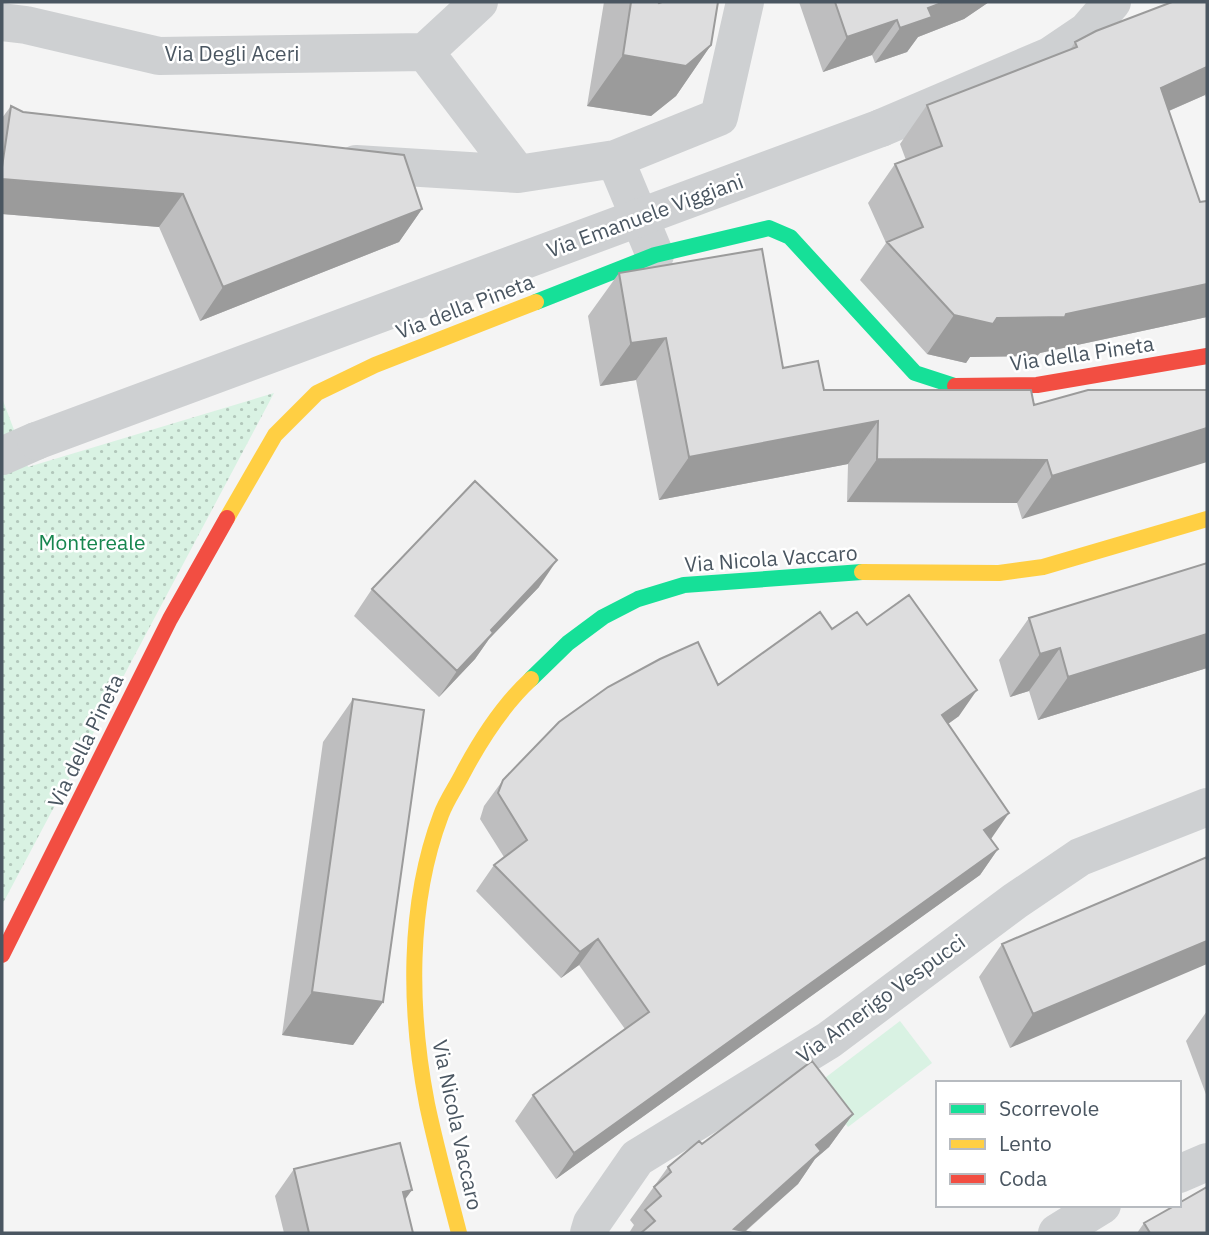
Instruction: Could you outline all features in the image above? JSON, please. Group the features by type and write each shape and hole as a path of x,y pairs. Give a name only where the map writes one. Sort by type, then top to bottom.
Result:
{"street":[{"path":"479,2 425,52 518,174"},
{"path":"317,160 518,174 615,159 719,117 745,2"},
{"name":"Via Emanuele Viggiani","path":"19,449 881,128 1050,56 1087,31 1110,4"},
{"name":"Via Degli Aceri","path":"2,22 26,25 159,56 425,52"},
{"path":"615,159 654,256"},
{"name":"Via della Pineta","path":"2,956 170,620 275,435 317,393 375,365 654,256 769,228 790,237 915,373 955,386 1037,385 1207,356"},
{"name":"Via Nicola Vaccaro","path":"459,1233 427,1103 414,1007 416,928 424,873 441,814 478,745 519,690 568,642 603,617 638,599 684,585 841,572 999,573 1043,567 1207,519"},
{"name":"Via Amerigo Vespucci","path":"589,1233 592,1223 636,1158 829,1040 1015,901 1080,857 1207,807"},
{"path":"1181,1173 1207,1162"},
{"path":"1057,1233 1099,1207"}],"green space":[{"name":"Montereale","path":"274,393 2,905 2,398 28,467"},
{"path":"900,1021 932,1063 848,1127 817,1084"}],"building":[{"path":"631,2 718,2 711,45 686,66 623,55"},
{"path":"835,2 944,2 928,8 932,17 900,28 897,20 847,37"},
{"path":"1172,2 1207,2 1207,67 1161,88 1200,202 1207,201 1207,284 1066,314 1065,317 997,318 993,324 954,315 887,242 923,227 895,164 942,146 927,105 1077,47 1075,42 1096,31"},
{"path":"11,106 23,112 404,155 422,209 223,287 183,194 2,179"},
{"path":"762,249 783,368 818,361 824,390 1031,390 1034,405 1088,390 1207,390 1207,428 1052,476 1047,460 877,459 878,421 689,457 666,338 631,343 619,273"},
{"path":"475,481 557,560 491,630 493,633 457,671 372,589"},
{"path":"1207,563 1207,634 1068,677 1060,648 1040,654 1029,618"},
{"path":"909,595 977,690 942,715 1009,813 984,830 998,849 574,1153 533,1095 649,1012 598,939 580,952 494,865 527,840 498,793 503,780 559,722 608,687 660,659 698,642 718,685 820,612 832,629 857,612 867,625"},
{"path":"353,699 424,710 383,1002 312,992"},
{"path":"1207,857 1207,941 1033,1014 1002,944"},
{"path":"812,1061 853,1114 816,1145 821,1151 734,1229 752,1233 641,1233 655,1221 645,1210 661,1196 654,1187 671,1172 668,1167 699,1141 702,1144"},
{"path":"400,1143 412,1190 403,1192 413,1233 309,1233 294,1169"},
{"path":"1207,1187 1207,1233 1150,1233 1144,1223 1172,1207 1181,1207 1181,1202"}],"traffic: fast":[{"path":"536,302 655,255 769,228 790,237 915,373 955,386"},
{"path":"531,679 568,643 603,617 638,599 684,585 862,572"}],"traffic: slow":[{"path":"227,518 275,435 317,393 375,365 536,302"},
{"path":"862,572 999,573 1043,567 1207,519"},
{"path":"459,1233 421,1069 415,995 417,921 430,849 446,804 493,723 531,679"}],"traffic: jam":[{"path":"955,386 1037,385 1207,356"},
{"path":"2,955 170,619 227,518"}]}
